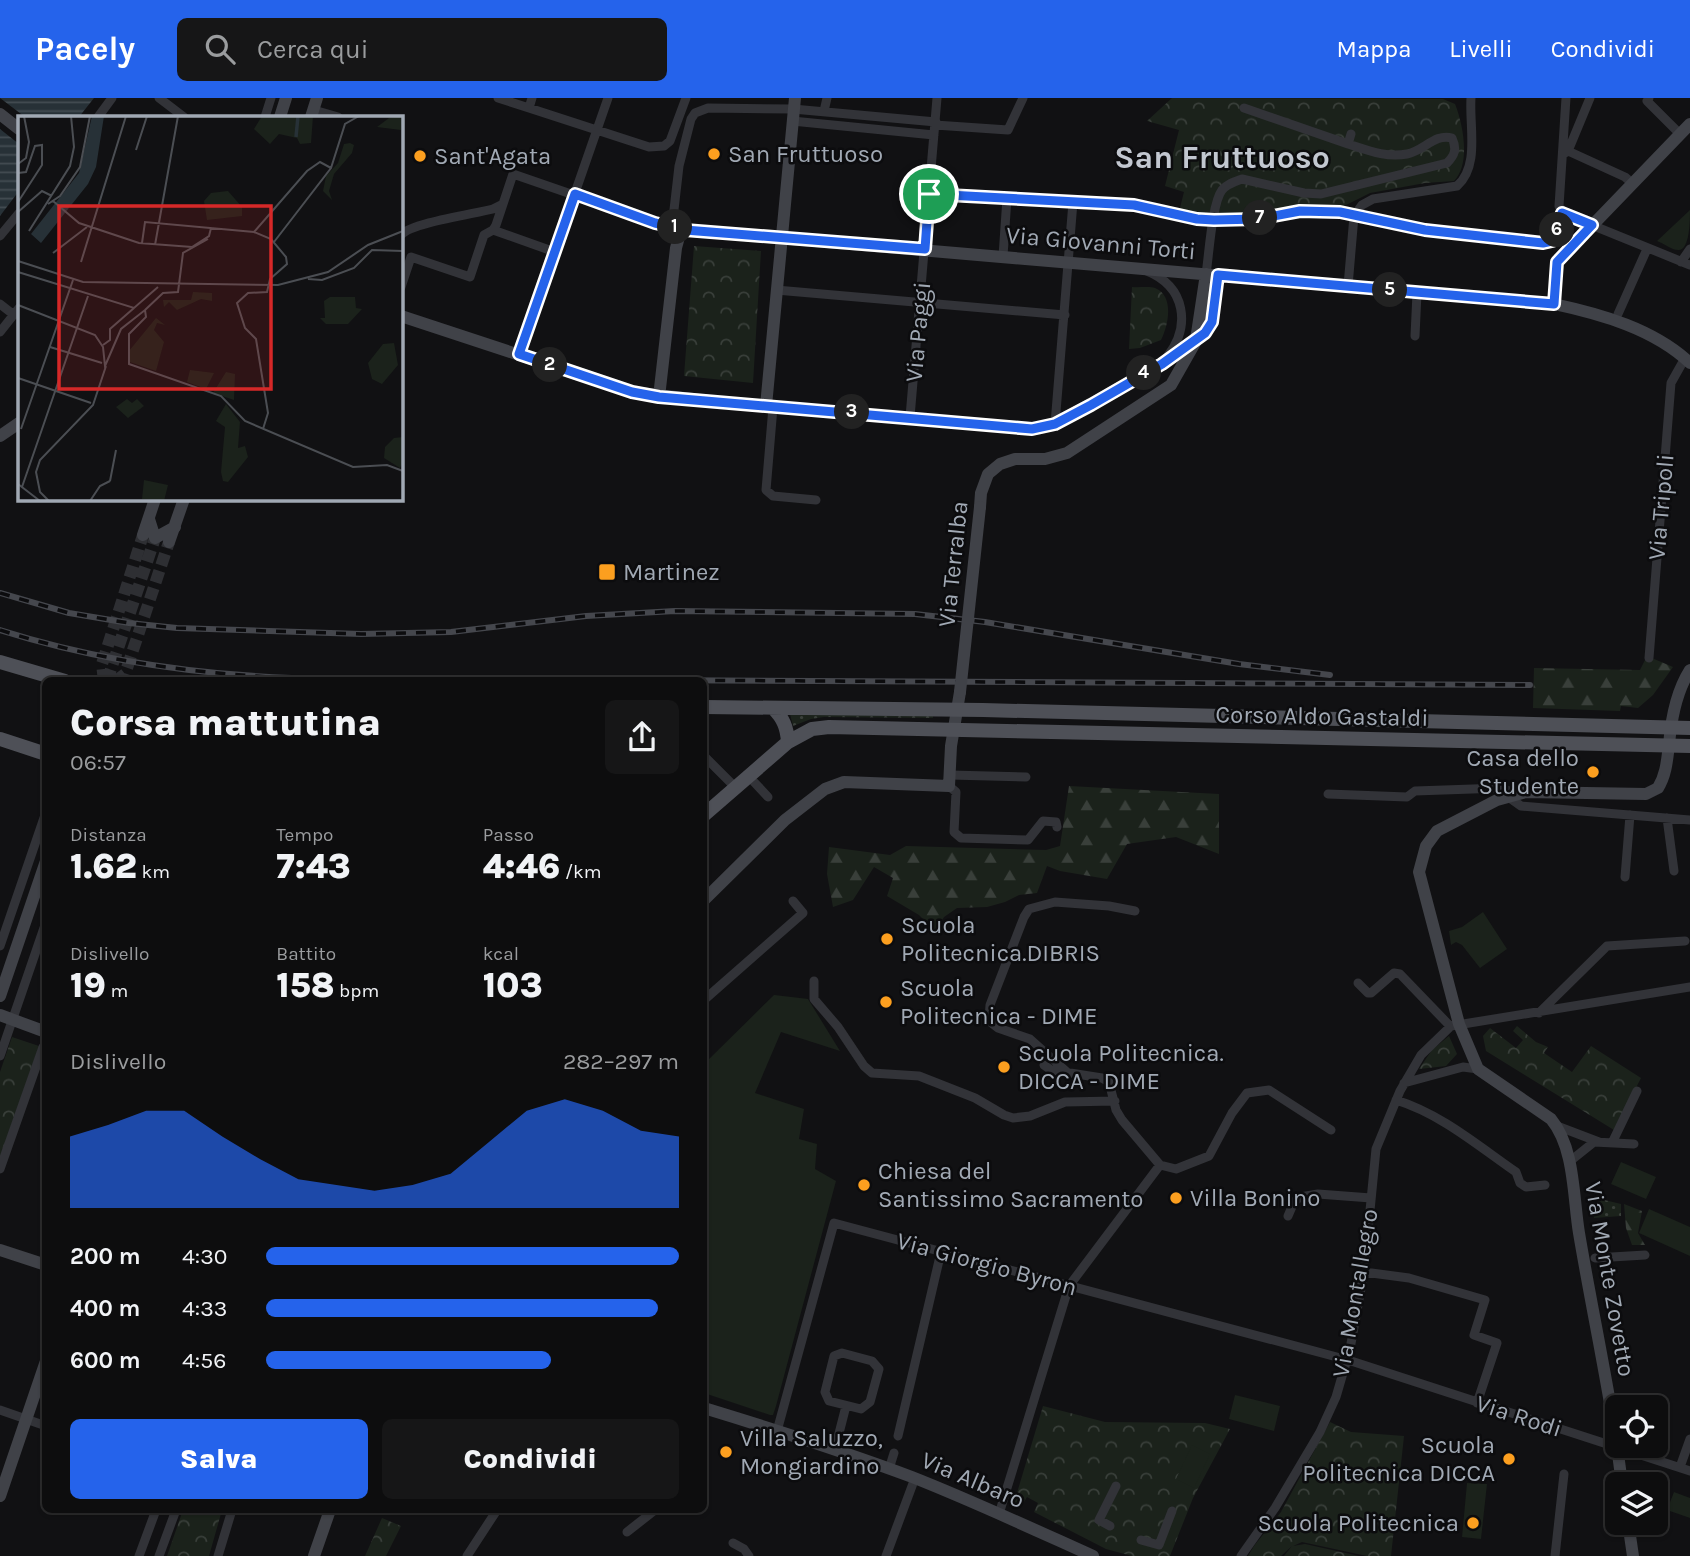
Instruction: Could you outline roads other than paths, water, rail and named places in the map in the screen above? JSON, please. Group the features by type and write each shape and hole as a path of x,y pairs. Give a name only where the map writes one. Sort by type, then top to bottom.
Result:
{"main road":[{"path":"0,662 51,677"},
{"name":"Corso Aldo Gastaldi","path":"707,707 957,710 1690,728"},
{"path":"773,708 782,717 788,731 788,742"},
{"name":"Corso Aldo Gastaldi","path":"707,812 788,742 812,729 829,727 1690,746"},
{"path":"0,739 42,753"}],"street":[{"path":"99,116 112,98"},
{"path":"159,98 183,116"},
{"path":"265,116 271,98"},
{"path":"280,116 286,98"},
{"path":"498,98 530,103 649,147 664,146 674,134 686,98"},
{"path":"519,354 608,98"},
{"path":"824,111 827,98"},
{"name":"Via Paggi","path":"910,417 937,98"},
{"path":"793,109 935,127 1008,130 1023,98"},
{"path":"1348,286 1354,216 1362,205 1373,199 1457,186 1465,179 1469,172 1472,140 1471,98"},
{"path":"929,194 1134,205 1214,220 1258,219 1300,211 1340,212 1425,230 1543,243 1552,241 1562,213 1559,206 1566,153 1566,98"},
{"path":"1566,153 1590,98"},
{"path":"1649,98 1647,100 1680,134"},
{"path":"314,108 335,116"},
{"path":"672,227 680,166 691,119 695,113 708,108 824,111 935,127"},
{"path":"402,316 632,392 659,397 1032,429 1055,424 1162,364 1196,340 1212,274 1214,220 1220,193 1225,187 1242,179 1304,193 1321,194 1447,163 1456,148 1452,138 1445,136 1415,153 1393,156 1349,139 1244,108"},
{"path":"793,109 776,290 766,491 774,496 816,500"},
{"path":"0,114 18,128"},
{"path":"1554,304 1557,262 1690,124"},
{"path":"1566,153 1625,177 1633,184"},
{"path":"404,263 411,257 470,277 484,235 493,230 513,174 685,230 679,237 676,248 659,397"},
{"path":"1003,256 1007,198"},
{"path":"1055,424 1073,202"},
{"path":"402,233 503,204"},
{"path":"1562,213 1686,263 1690,249"},
{"path":"0,236 18,214"},
{"path":"493,230 555,251"},
{"name":"Via Giovanni Torti","path":"685,230 1554,304 1615,321 1647,334 1688,361"},
{"path":"1618,313 1647,249"},
{"path":"1140,268 1164,281 1173,291 1183,313 1175,347 1162,364"},
{"path":"776,290 1065,314"},
{"path":"1415,336 1417,292"},
{"path":"0,304 17,312 0,332"},
{"name":"Via Terralba","path":"957,710 981,493 988,474 1000,464 1015,458 1045,459 1067,453 1171,385 1196,340"},
{"name":"Via Tripoli","path":"1649,658 1671,383 1688,361"},
{"path":"0,436 18,424"},
{"path":"143,535 155,500"},
{"path":"169,542 184,500"},
{"path":"149,519 155,538 175,527"},
{"path":"1454,1025 1454,1007 1419,880 1426,846 1437,831 1511,795 1646,794 1658,788 1663,780 1680,690 1690,670"},
{"path":"957,710 950,781 956,792 954,832 961,838 1028,840 1043,821 1056,822 1057,827"},
{"path":"707,759 735,787"},
{"path":"707,897 785,820 825,789 844,782 1026,777"},
{"path":"754,782 768,797"},
{"path":"1328,794 1407,797 1415,790 1501,788 1510,789 1512,802 1521,806 1690,820"},
{"path":"1625,877 1630,816"},
{"path":"1667,818 1674,871"},
{"path":"0,946 4,921 42,821"},
{"path":"0,996 42,873"},
{"path":"707,997 803,913 793,901"},
{"path":"1069,1073 1030,1039 998,1028 989,1021 990,1005 1024,917 1029,909 1055,902 1135,911"},
{"path":"0,1056 6,1017 42,939"},
{"path":"1539,1013 1607,947 1685,941"},
{"path":"1358,983 1367,993 1371,993 1394,973 1400,974 1454,1025 1478,1069 1551,1119 1557,1126 1601,1142 1634,1144"},
{"path":"814,981 814,999 872,1073 919,1076 975,1098 1013,1118 1030,1116 1065,1102 1115,1101"},
{"path":"1454,1025 1690,987"},
{"path":"6,1017 42,1030"},
{"name":"Via Montallegro","path":"1241,1556 1275,1508 1320,1432 1336,1397 1348,1360 1364,1272 1376,1149 1404,1083 1421,1055 1454,1025"},
{"path":"0,1169 42,1050"},
{"path":"1044,1065 1051,1070 1102,1078 1109,1082 1116,1110 1122,1119 1160,1165 1176,1169 1209,1156 1232,1113 1247,1093 1269,1090 1331,1130"},
{"path":"1404,1083 1463,1068 1478,1069"},
{"path":"1612,1143 1637,1091"},
{"path":"1396,1100 1422,1108 1440,1119 1516,1172 1520,1183 1526,1187 1545,1185"},
{"name":"Via Monte Zovetto","path":"1557,1126 1569,1162 1608,1395"},
{"name":"Via Monte Zovetto","path":"1569,1162 1594,1142 1601,1142"},
{"path":"999,1514 1069,1286 1160,1165"},
{"path":"1288,1216 1294,1202 1309,1195 1371,1198"},
{"name":"Via Giorgio Byron","path":"778,1430 834,1223 1348,1360"},
{"path":"0,1250 42,1264"},
{"path":"898,1436 941,1252"},
{"name":"Via Monte Zovetto","path":"1595,1258 1645,1255"},
{"path":"1364,1272 1409,1278 1485,1300 1474,1335 1497,1343 1477,1403"},
{"path":"842,1353 872,1361 879,1369 870,1402 860,1409 846,1406 829,1401 825,1392 834,1356 842,1353"},
{"name":"Via Rodi","path":"1348,1360 1605,1442"},
{"path":"0,1496 42,1373"},
{"path":"835,1449 846,1406"},
{"name":"Via Albaro","path":"707,1409 778,1430 915,1478 1093,1556"},
{"path":"0,1410 42,1425"},
{"path":"1685,1469 1690,1440"},
{"path":"889,1469 894,1453"},
{"name":"Via Rodi","path":"1652,1458 1685,1469"},
{"path":"1555,1556 1564,1474"},
{"path":"886,1556 915,1478"},
{"path":"1110,1526 1099,1520 1116,1486"},
{"path":"1141,1540 1159,1545 1172,1511"},
{"path":"139,1556 155,1513"},
{"path":"159,1556 175,1513"},
{"path":"218,1556 231,1513"},
{"path":"314,1556 329,1513"},
{"path":"467,1556 492,1513"},
{"path":"627,1532 651,1513"},
{"path":"1630,1535 1633,1556"},
{"path":"733,1543 744,1549 749,1556"}],"tunnel":[{"path":"104,677 102,664 143,535"},
{"path":"108,677 155,538"},
{"path":"121,677 125,674 169,542"}],"railway":[{"path":"0,593 69,613 129,623 177,628 361,634 451,632 586,616 675,611 915,614 985,622 1239,664 1330,675"},
{"path":"0,630 72,650 144,664 277,677"},
{"path":"707,680 1530,685"}],"place":[{"name":"San Fruttuoso","path":"714,154"},
{"name":"Sant'Agata","path":"420,156"},
{"name":"Martinez","path":"607,572"},
{"name":"Casa dello Studente","path":"1593,772"},
{"name":"Scuola Politecnica.DIBRIS","path":"887,939"},
{"name":"Scuola Politecnica - DIME","path":"886,1002"},
{"name":"Scuola Politecnica. DICCA - DIME","path":"1004,1067"},
{"name":"Chiesa del Santissimo Sacramento","path":"864,1185"},
{"name":"Villa Bonino","path":"1176,1198"},
{"name":"Villa Saluzzo, Mongiardino","path":"726,1452"},
{"name":"Scuola Politecnica DICCA","path":"1509,1459"},
{"name":"Scuola Politecnica","path":"1473,1523"}],"district":[{"name":"San Fruttuoso","path":"1222,157"}]}
